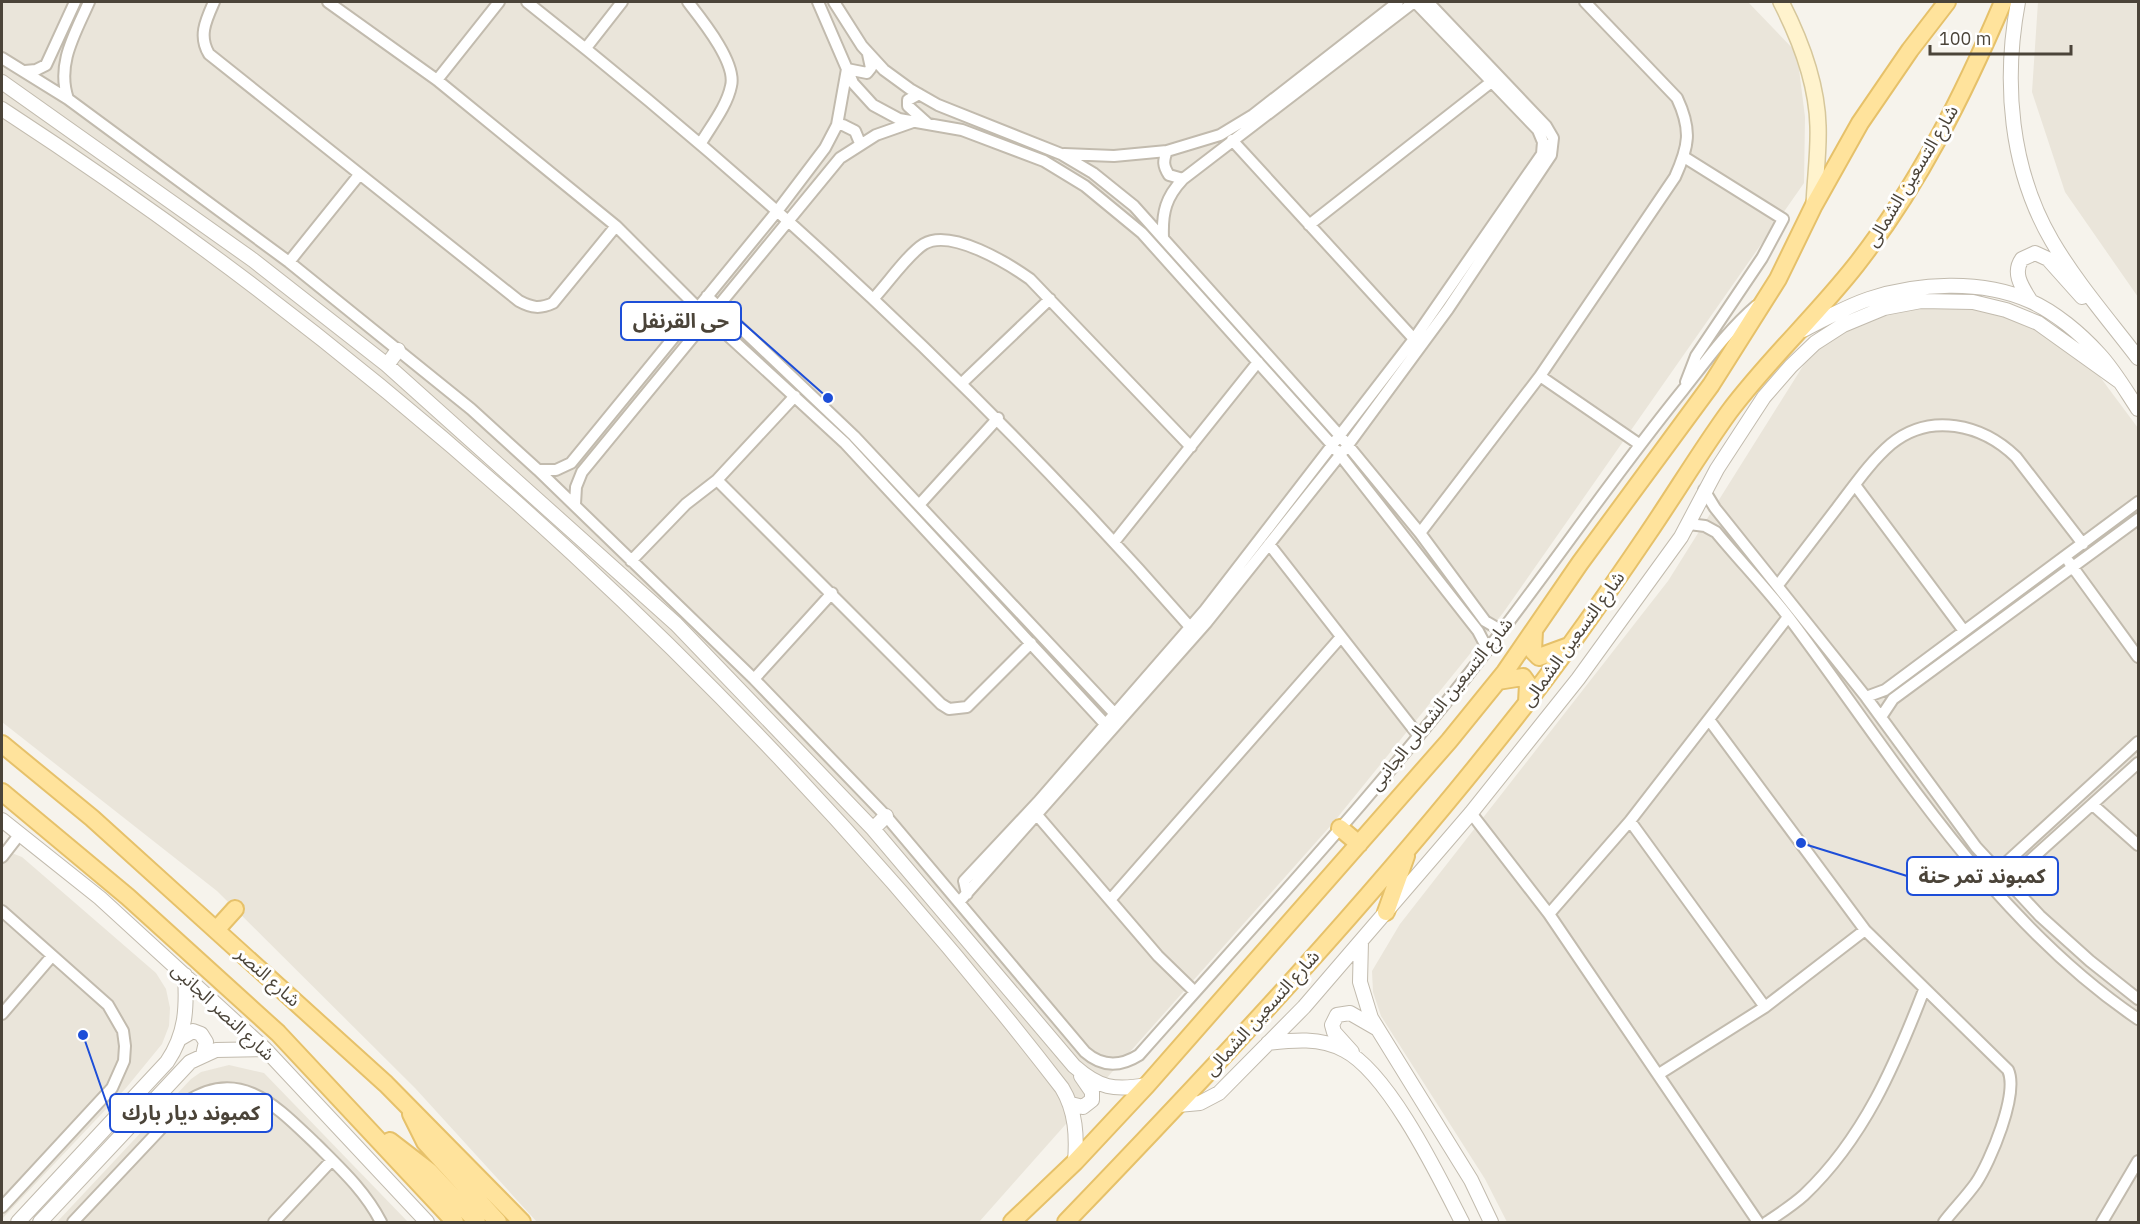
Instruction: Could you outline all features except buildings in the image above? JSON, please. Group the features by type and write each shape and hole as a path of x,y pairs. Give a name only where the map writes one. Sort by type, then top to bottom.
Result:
{"main road":[{"path":"1781,2 1798,38 1815,100 1818,125 1814,205"},
{"name":"شارع التسعين الشمالى","path":"1012,1222 1074,1162 1147,1085 1449,741 1498,681 1697,405 1767,296 1814,205 1869,109 1947,2"},
{"name":"شارع التسعين الشمالى","path":"1066,1222 1244,1036 1410,846 1527,702 1569,646 1727,416 1795,333 1854,268 1904,197 1959,100 2004,2"},
{"path":"1534,630 1533,651 1536,656 1542,657 1569,646"},
{"path":"1498,681 1523,677 1528,684 1527,702"},
{"name":"شارع النصر","path":"2,744 92,818 408,1104 522,1222"},
{"name":"شارع النصر","path":"2,792 128,897 278,1033 372,1130 455,1222"},
{"path":"1340,828 1359,844"},
{"path":"1386,912 1410,846"},
{"path":"216,930 235,909"},
{"path":"408,1104 416,1128 431,1149 498,1222"},
{"path":"372,1130 419,1162 477,1222"}],"street":[{"path":"26,71 36,70 46,65 75,2"},
{"path":"68,99 63,87 64,60 89,2"},
{"path":"214,2 203,30 204,43 209,54 530,307 542,308 553,303 616,226"},
{"path":"328,2 437,80 616,226 698,308 846,443 1106,725"},
{"path":"437,80 499,2"},
{"path":"527,2 701,143 874,298 998,418 1115,541 1190,627"},
{"path":"585,48 622,2"},
{"path":"688,2 728,63 732,78 729,92 701,143"},
{"path":"818,2 836,39 853,83 873,105 892,116 962,130 1044,161 1085,186 1142,233 1337,451 1478,631 1488,650"},
{"path":"834,2 868,53 897,80 919,94 1061,154 1113,188 1163,237 1345,441 1420,534 1485,621 1502,631"},
{"path":"1061,154 1114,156 1167,151 1208,140 1234,127 1398,2"},
{"path":"1163,237 1162,216 1166,203 1183,179 1415,2 1538,130 1543,142 1543,150 1345,441"},
{"path":"964,897 964,881 1115,714 1156,673 1190,627 1345,441 1448,309 1553,150 1552,138 1546,126 1428,2"},
{"path":"1420,534 1540,376 1674,177 1684,157 1688,138 1686,117 1677,98 1585,2"},
{"path":"2018,2 2011,49 2015,140 2034,207 2052,241 2139,358"},
{"path":"847,69 867,73 871,68 868,53"},
{"path":"2,58 68,99 289,262 471,409 575,504 754,679 964,897"},
{"path":"538,470 556,470 571,463 778,210 825,147 837,125 847,69"},
{"path":"2,82 253,260 387,365 676,624 873,829 1074,1066 1093,1096 1086,1106 1071,1104"},
{"path":"1309,225 1490,82"},
{"path":"919,94 908,100 908,106 929,124"},
{"path":"2,109 115,186 278,307 488,475 660,638 806,787 933,928 1062,1088 1071,1104 1076,1142 1074,1162"},
{"path":"575,504 576,487 582,472 840,158 860,143 914,122"},
{"path":"837,125 843,125 855,131 860,143"},
{"path":"1233,141 1414,339"},
{"path":"1167,151 1165,168 1169,175 1183,179"},
{"path":"94,171 101,166 105,153"},
{"path":"1684,157 1783,219 1762,258 1696,356 1684,389"},
{"path":"115,186 115,177 125,168"},
{"path":"289,262 359,174"},
{"path":"874,298 916,251 924,244 934,240 963,245 998,258 1030,279 1191,447"},
{"path":"2030,300 2019,281 2018,266 2025,256 2040,254 2048,259 2087,303 2107,317"},
{"path":"1795,333 1851,306 1909,290 1969,287 2030,300 2081,337 2107,363 2139,409"},
{"path":"708,296 854,436 1115,714"},
{"name":"شارع التسعين الشمالى الجانبى","path":"964,897 1085,1052 1093,1058 1112,1064 1131,1060 1139,1055 1239,946 1418,735 1488,650 1639,444 1730,332 1767,296"},
{"path":"962,383 1050,299"},
{"path":"1178,1105 1200,1103 1219,1093 1304,1007 1471,813 1578,679 1689,524 1704,490 1740,431 1797,360 1843,325 1884,308 1938,300 1973,302 2007,310 2053,332 2119,381"},
{"path":"387,365 398,350"},
{"path":"1115,541 1258,362"},
{"path":"1540,376 1639,444"},
{"path":"631,561 686,504 717,480 795,396"},
{"path":"919,505 998,418"},
{"path":"1778,585 1877,458 1902,437 1927,427 1947,425 1967,427 1986,434 2016,457 2083,544"},
{"path":"964,897 1269,544 1337,451"},
{"path":"717,480 941,704 949,708 967,707 1031,643"},
{"path":"1855,485 1964,631"},
{"path":"1704,490 1714,508 1866,697 1953,818 1996,871 2090,962 2139,999"},
{"path":"1866,697 1885,690 2139,502"},
{"path":"1881,717 1893,699 2139,519"},
{"path":"1689,524 1705,526 1716,532 1788,616 1943,827 2005,901 2080,974 2139,1019"},
{"path":"1269,544 1340,638 1418,735"},
{"path":"2066,557 2139,657"},
{"path":"754,679 832,593"},
{"path":"638,617 650,610 651,602"},
{"path":"1549,914 1630,821 1710,721 1788,616"},
{"path":"660,638 666,626 676,624"},
{"path":"1110,900 1340,638"},
{"path":"1710,721 1865,930 1924,990 2004,1065 2011,1076 2012,1085 1991,1154 1976,1182 1944,1222"},
{"path":"1996,871 2139,742"},
{"path":"2006,882 2139,763"},
{"path":"2093,806 2139,845"},
{"path":"1471,813 1549,914 1758,1222"},
{"path":"1037,815 1166,965 1195,992"},
{"path":"873,829 886,816"},
{"path":"1630,821 1765,1007"},
{"name":"شارع النصر الجانبى","path":"3,823 100,898 265,1049 428,1222"},
{"path":"2,857 20,835"},
{"path":"2,911 113,1011 123,1031 124,1061 112,1088 2,1207"},
{"path":"1659,1074 1765,1007 1865,930"},
{"path":"1361,941 1360,982 1366,1006 1376,1028 1413,1082 1471,1180 1491,1222"},
{"path":"2,1014 52,956"},
{"path":"2080,974 2090,962"},
{"path":"18,1222 167,1062 181,1038 186,1010 184,975"},
{"path":"1767,1222 1802,1196 1856,1134 1890,1073 1924,990"},
{"path":"1354,1056 1346,1042 1334,1032 1332,1024 1335,1017 1340,1013 1350,1013 1376,1028"},
{"path":"181,1038 193,1031 201,1034 206,1042 203,1054"},
{"path":"1268,1043 1290,1040 1317,1041 1343,1049 1354,1056 1377,1080 1406,1120 1462,1222"},
{"path":"40,1222 179,1071 203,1054 230,1047 265,1049"},
{"path":"1074,1066 1100,1085 1121,1088 1147,1085"},
{"path":"73,1222 185,1103 212,1090 238,1089 267,1100 332,1160 359,1187 381,1222"},
{"path":"274,1222 332,1160"},
{"path":"2102,1222 2139,1161"}],"shaded area":[{"path":"2,2 1748,2 1797,53 1805,117 1804,183 1503,613 1333,823 979,1222 537,1222 415,1088 217,891 2,722"},
{"path":"2038,2 2138,2 2138,297 2065,192 2032,92"},
{"path":"1949,304 2002,311 2080,350 2138,428 2138,1222 1507,1222 1485,1179 1381,1016 1373,992 1372,971 1400,924 1668,581 1823,334 1880,312"},
{"path":"9,852 22,857 156,973 166,989 170,1008 169,1026 162,1044 126,1088 2,1219 2,857"},
{"path":"229,1065 264,1073 408,1222 57,1222 191,1079 201,1072"}],"place":[{"name":"حى القرنفل","path":"828,398"},
{"name":"كمبوند تمر حنة","path":"1801,843"},
{"name":"كمبوند ديار بارك","path":"83,1035"}]}
